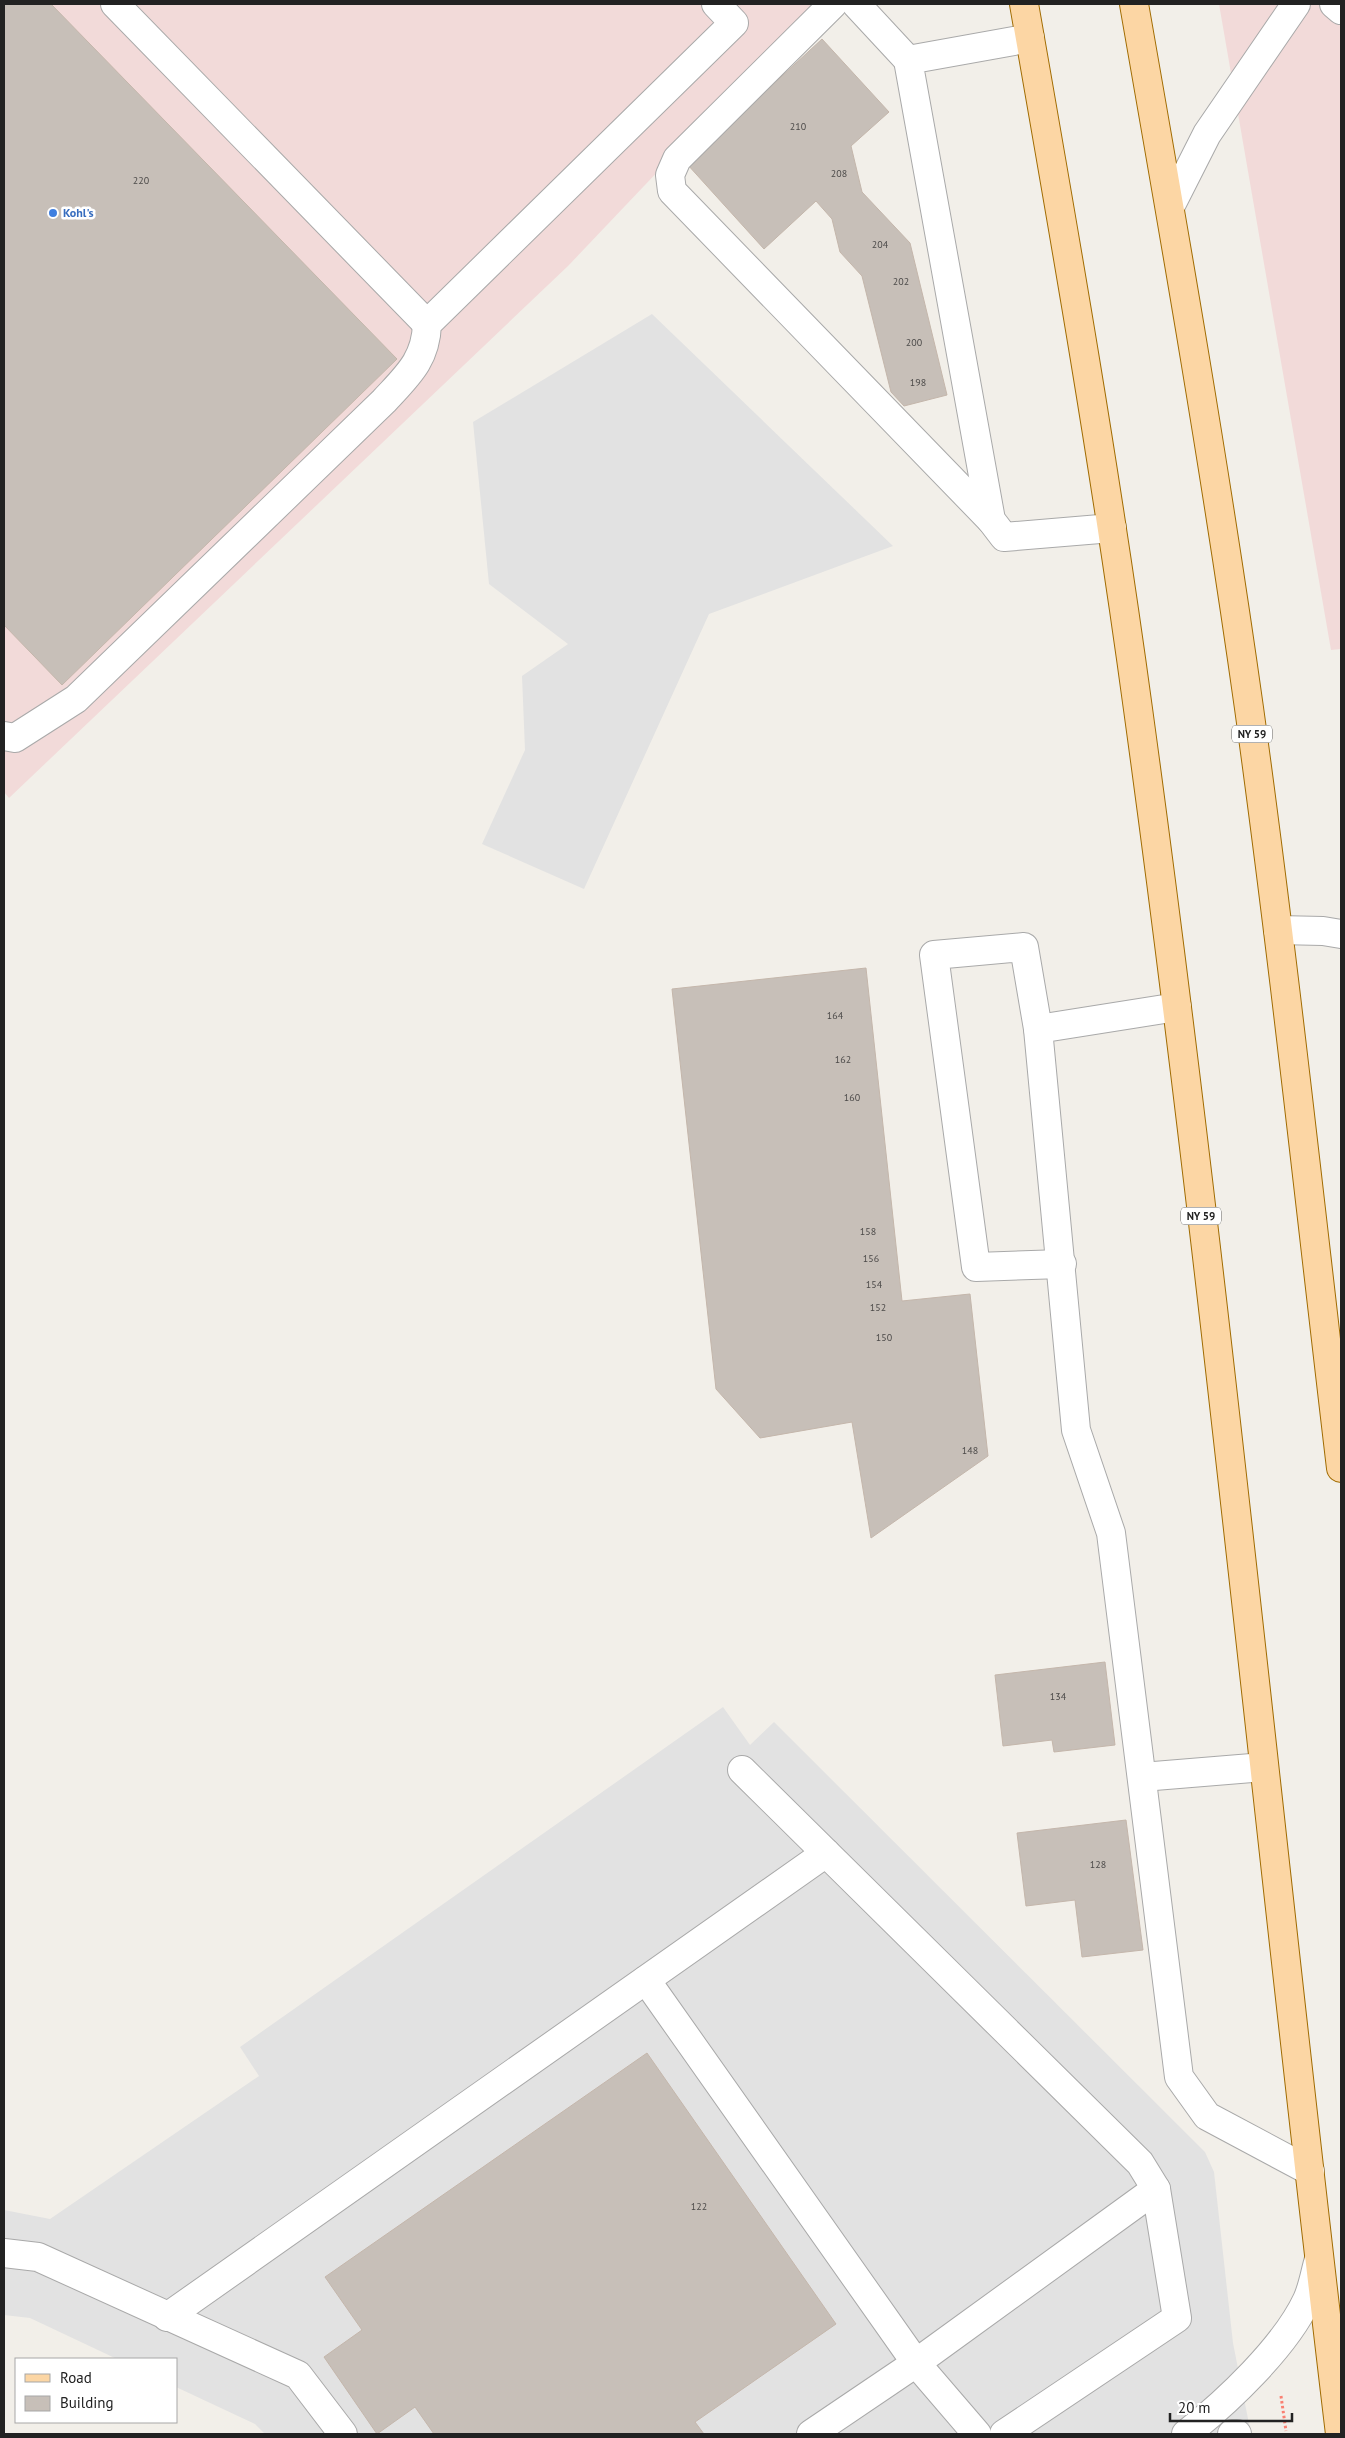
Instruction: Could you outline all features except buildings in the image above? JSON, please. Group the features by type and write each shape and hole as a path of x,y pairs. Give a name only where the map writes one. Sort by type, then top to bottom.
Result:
{"main road":[{"name":"NY 59","path":"1024,4 1112,528 1177,1007 1340,2434"},
{"name":"NY 59","path":"1134,4 1217,492 1249,708 1337,1403 1341,1468"}],"street":[{"path":"115,4 427,324"},
{"path":"4,736 15,738 76,699 369,415 423,354 427,324 734,23 716,4"},
{"path":"833,4 677,159 670,175 672,191 991,520 1004,537 1112,528"},
{"path":"856,4 908,60 991,520"},
{"path":"1170,207 1207,134 1296,4"},
{"path":"1334,4 1341,10"},
{"path":"908,60 1030,38"},
{"path":"1278,930 1324,931 1341,934"},
{"path":"1062,1264 976,1267 934,955 1024,947 1038,1028 1062,1264 1076,1430 1111,1533 1179,2077 1207,2116 1310,2172"},
{"path":"1038,1028 1177,1007"},
{"path":"1142,1777 1264,1767"},
{"path":"742,1770 1140,2163 1156,2189 1177,2318 1004,2434"},
{"path":"167,2317 826,1853"},
{"path":"646,1980 916,2363 977,2434"},
{"path":"811,2434 916,2363 1156,2189"},
{"path":"4,2253 38,2257 298,2375 343,2434"},
{"path":"1186,2434 1216,2411 1282,2338 1308,2299 1319,2259"},
{"path":"1232,2434 1237,2434"}],"path":[{"path":"1280,2386 1286,2431"}],"shaded area":[{"path":"4,4 817,4 568,266 9,798 4,792"},
{"path":"1219,4 1341,4 1341,649 1331,650"},
{"path":"652,314 893,546 709,614 584,889 482,844 525,750 522,676 568,644 489,584 473,422"},
{"path":"723,1707 750,1745 774,1722 1205,2152 1214,2172 1233,2343 1251,2434 265,2434 255,2424 178,2388 178,2358 115,2358 30,2318 4,2315 4,2210 50,2219 259,2076 240,2047"}],"place":[{"name":"Kohl's","path":"53,213"}]}
